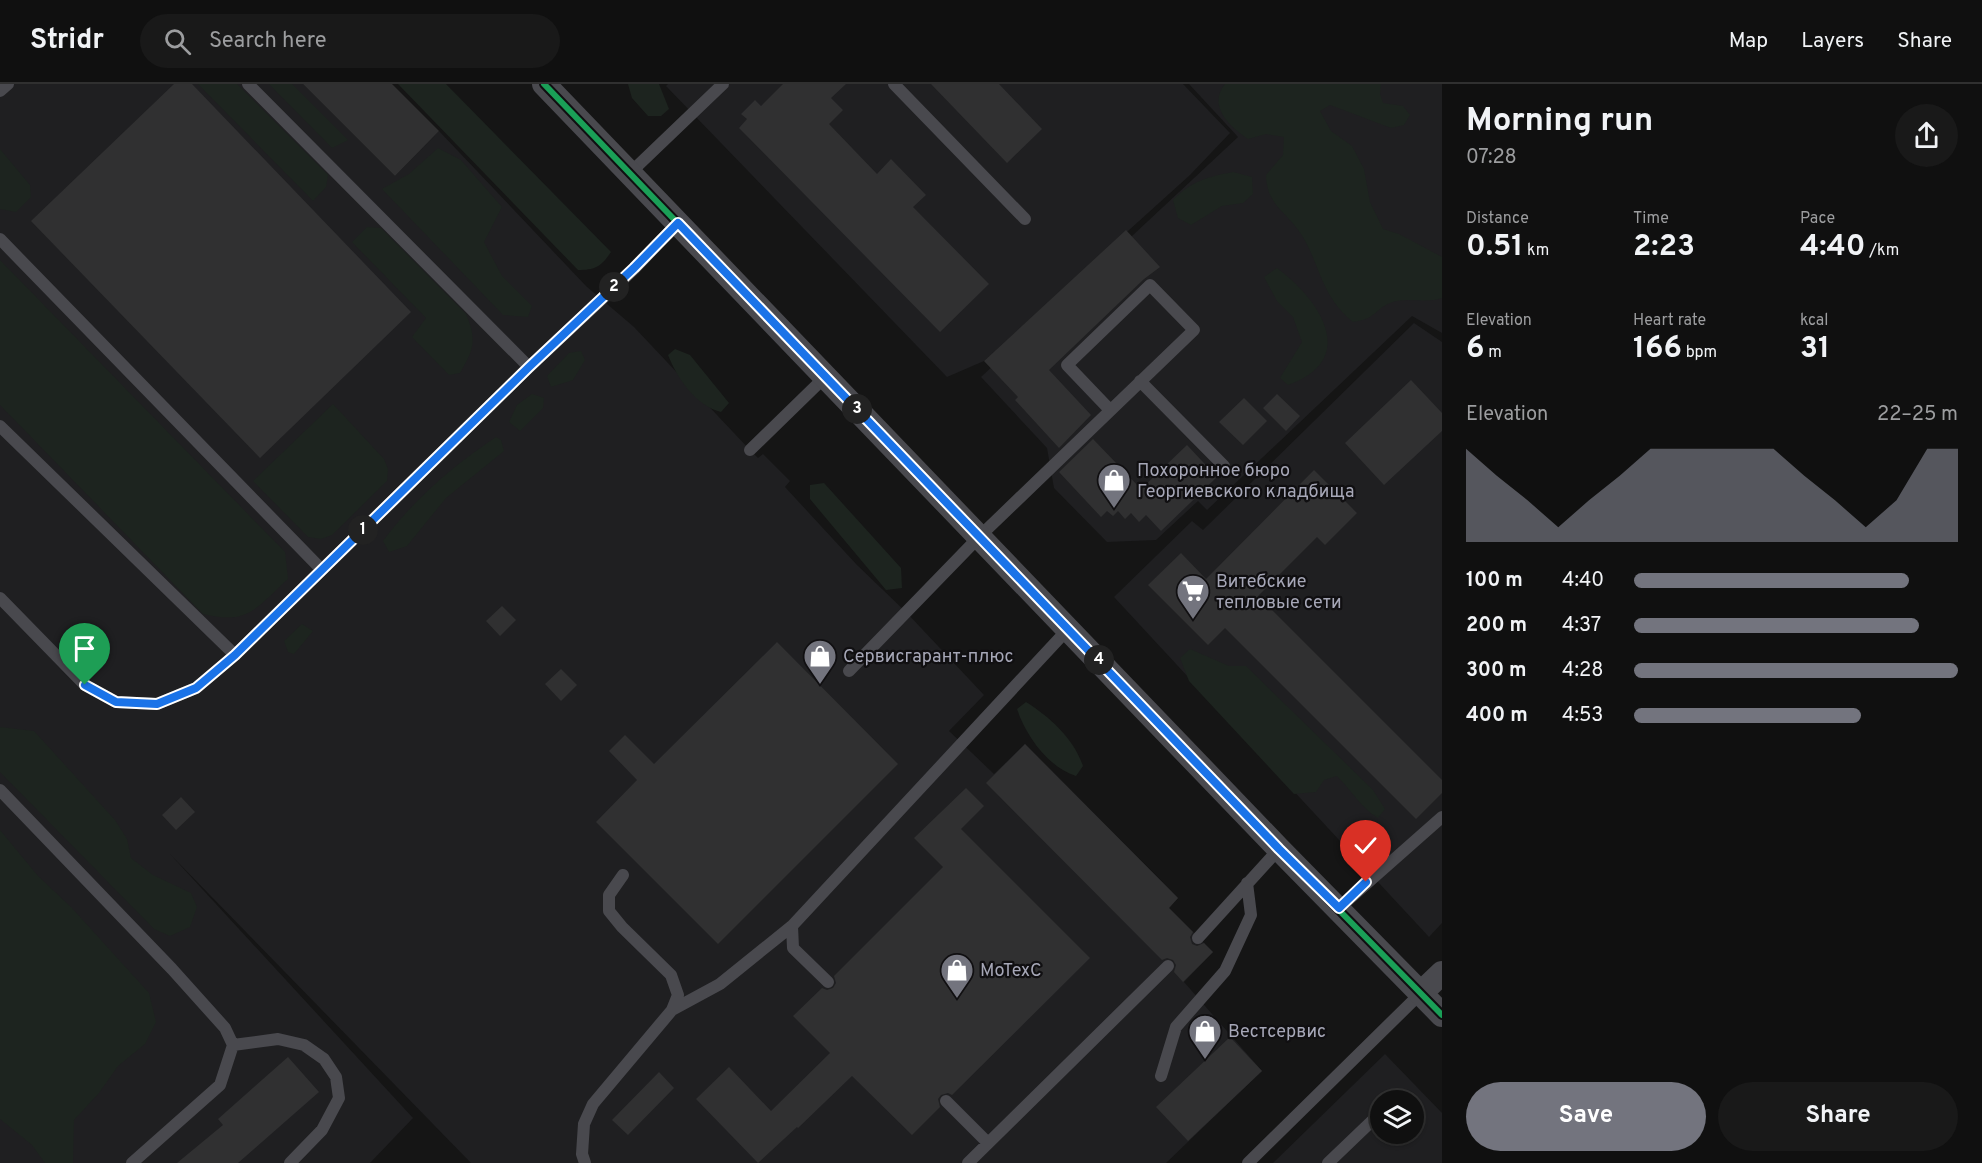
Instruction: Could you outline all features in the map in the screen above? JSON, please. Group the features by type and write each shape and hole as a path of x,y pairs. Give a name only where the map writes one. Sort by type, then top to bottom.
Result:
{"street":[{"path":"544,84 1279,849 1442,1015"},
{"path":"1421,993 1442,973"}],"lane":[{"path":"0,91 8,84"},
{"path":"248,84 529,367"},
{"path":"630,173 723,84"},
{"path":"894,84 1025,219"},
{"path":"0,598 85,685 116,702 157,704 196,688 235,655 678,223"},
{"path":"0,239 322,570"},
{"path":"849,670 980,536 1194,330 1150,285 1067,364 1110,410"},
{"path":"750,450 826,376"},
{"path":"1140,381 1224,466"},
{"path":"0,426 235,655"},
{"path":"672,1011 720,984 792,926 1069,628"},
{"path":"0,790 172,969 225,1028 233,1045 220,1085 132,1163"},
{"path":"1339,908 1442,817"},
{"path":"1198,938 1279,849"},
{"path":"585,1163 582,1154 584,1124 593,1104 672,1011 678,995 671,975 609,911 609,896 623,875"},
{"path":"1161,1076 1176,1027 1225,971 1251,915 1247,883"},
{"path":"792,926 793,948 828,982"},
{"path":"968,1163 1168,966"},
{"path":"1248,1163 1421,993"},
{"path":"233,1045 278,1039 304,1045 324,1059 336,1077 339,1098 335,1106 322,1130 290,1163"},
{"path":"946,1101 988,1143"},
{"path":"1328,1163 1370,1123"}],"shaded area":[{"path":"0,84 303,84 395,176 439,131 586,286 634,327 758,458 763,454 790,481 785,487 857,565 907,613 984,695 949,731 994,774 1025,744 1178,898 1169,908 1213,952 1184,982 1262,1071 1166,1163 471,1163 170,854 413,1118 370,1163 0,1163"},
{"path":"198,84 237,84 328,175 326,187 313,201"},
{"path":"269,84 292,84 348,140 332,148"},
{"path":"398,84 446,84 611,252 604,261 597,267 578,270"},
{"path":"628,84 659,84 669,109 661,116 648,116 632,98"},
{"path":"668,84 1183,84 1230,133 1190,175 984,361 947,377 666,86"},
{"path":"1189,84 1442,84 1442,333 1412,316 1207,510 1198,501 1156,540 1107,542 1054,488 1047,448 981,377 1238,137"},
{"path":"1225,84 1381,84 1380,94 1383,103 1403,106 1410,115 1404,125 1391,128 1330,105 1320,111 1331,131 1352,146 1364,169 1370,202 1383,229 1399,234 1442,257 1442,298 1396,301 1371,317 1353,322 1342,312 1327,291 1301,234 1278,208 1267,185 1266,175 1283,155 1284,137 1266,134 1248,139 1234,128 1223,115 1218,100"},
{"path":"438,148 461,160 502,207 484,242 502,276 532,306 528,317 503,315 382,189 409,174"},
{"path":"0,149 30,185 31,197 16,212 0,209"},
{"path":"1233,172 1252,177 1253,194 1243,203 1222,206 1191,225 1178,218 1173,200 1187,188 1200,181"},
{"path":"367,227 381,228 466,314 473,338 471,351 460,373 449,375 412,337 426,318 352,242"},
{"path":"0,260 285,552 288,579 251,612 231,617 203,614 0,405"},
{"path":"1277,268 1307,296 1326,329 1327,345 1323,360 1310,374 1288,385 1280,378 1302,342 1293,317 1277,301 1264,277"},
{"path":"1414,323 1442,342 1442,923 1429,937 1114,597 1192,521 1203,530"},
{"path":"675,349 690,355 729,403 721,412 703,404 682,382 668,355"},
{"path":"581,351 585,360 573,380 551,387 547,376 569,353"},
{"path":"532,394 544,398 543,408 520,431 509,422 517,405"},
{"path":"333,404 384,459 388,469 387,481 332,535 321,539 308,537 253,481"},
{"path":"496,437 501,440 504,451 446,498 407,546 389,552 383,541 407,511 450,471"},
{"path":"824,483 901,568 902,588 886,590 810,499 810,485"},
{"path":"302,624 313,631 294,654 288,652 284,641"},
{"path":"1190,649 1229,666 1246,666 1373,790 1385,809 1378,818 1337,776 1324,780 1316,792 1294,794 1189,681 1180,658"},
{"path":"1026,702 1052,722 1074,747 1083,766 1076,776 1056,766 1032,740 1017,709"},
{"path":"0,727 34,731 115,820 127,839 131,858 153,875 191,893 197,907 190,927 170,936 154,929 0,772"},
{"path":"0,830 38,876 71,907 149,993 156,1022 145,1044 118,1066 99,1093 74,1120 73,1163 45,1163 32,1145 0,1119"},
{"path":"1385,1054 1420,1090 1370,1090 1370,1144 1424,1144 1424,1094 1442,1113 1442,1163 1273,1163"}],"building":[{"path":"174,84 192,84 411,312 260,458 31,221"},
{"path":"303,84 392,84 439,131 395,176"},
{"path":"783,84 846,84 831,98 843,110 829,124 877,174 891,159 926,195 913,207 989,284 940,332 739,128 747,119 741,114 755,100 761,106"},
{"path":"931,84 999,84 1042,129 1007,163"},
{"path":"1126,230 1160,267 1144,279 1049,370 1091,415 1059,448 1015,400 1018,397 984,361"},
{"path":"1411,380 1442,413 1442,431 1384,485 1345,443"},
{"path":"1277,394 1300,416 1286,431 1263,408"},
{"path":"1244,398 1267,421 1243,445 1219,422"},
{"path":"1093,439 1141,489 1187,445 1217,477 1161,531 1146,515 1139,522 1131,513 1125,519 1118,511 1113,516 1107,511 1101,517 1059,472"},
{"path":"1314,470 1357,513 1325,545 1317,537 1258,596 1442,780 1442,793 1416,819 1225,628 1208,645 1148,585 1181,553 1206,579"},
{"path":"502,606 516,620 500,636 486,621"},
{"path":"777,642 898,764 718,944 596,822 637,780 609,751 625,735 654,764"},
{"path":"561,669 577,685 561,701 545,684"},
{"path":"1025,744 1178,898 1169,908 1193,932 1190,937 1192,944 1197,946 1204,943 1213,952 1183,982 1174,972 1176,965 1173,960 1167,958 1162,960 986,783"},
{"path":"966,788 984,806 961,829 1090,958 952,1095 948,1093 941,1095 938,1099 940,1107 912,1135 852,1076 758,1163 696,1099 729,1067 771,1111 830,1053 793,1016 822,988 827,990 833,988 836,983 834,976 943,867 914,838"},
{"path":"181,797 195,812 176,830 162,815"},
{"path":"1230,1037 1262,1071 1188,1141 1156,1107"},
{"path":"288,1057 319,1092 238,1163 177,1163 223,1125 218,1119"},
{"path":"659,1072 674,1088 628,1135 612,1120"}],"cycle path":[{"path":"544,84 1279,849 1442,1015"}],"place":[{"name":"Похоронное бюро Георгиевского кладбища","path":"1114,509"},
{"name":"Витебские тепловые сети","path":"1193,620"},
{"name":"Сервисгарант-плюс","path":"820,685"},
{"name":"MoTexC","path":"957,999"},
{"name":"Вестсервис","path":"1205,1060"}],"route":[{"path":"85,685 116,702 157,704 196,688 235,655 678,223 1279,849 1339,908 1366,882"}]}
